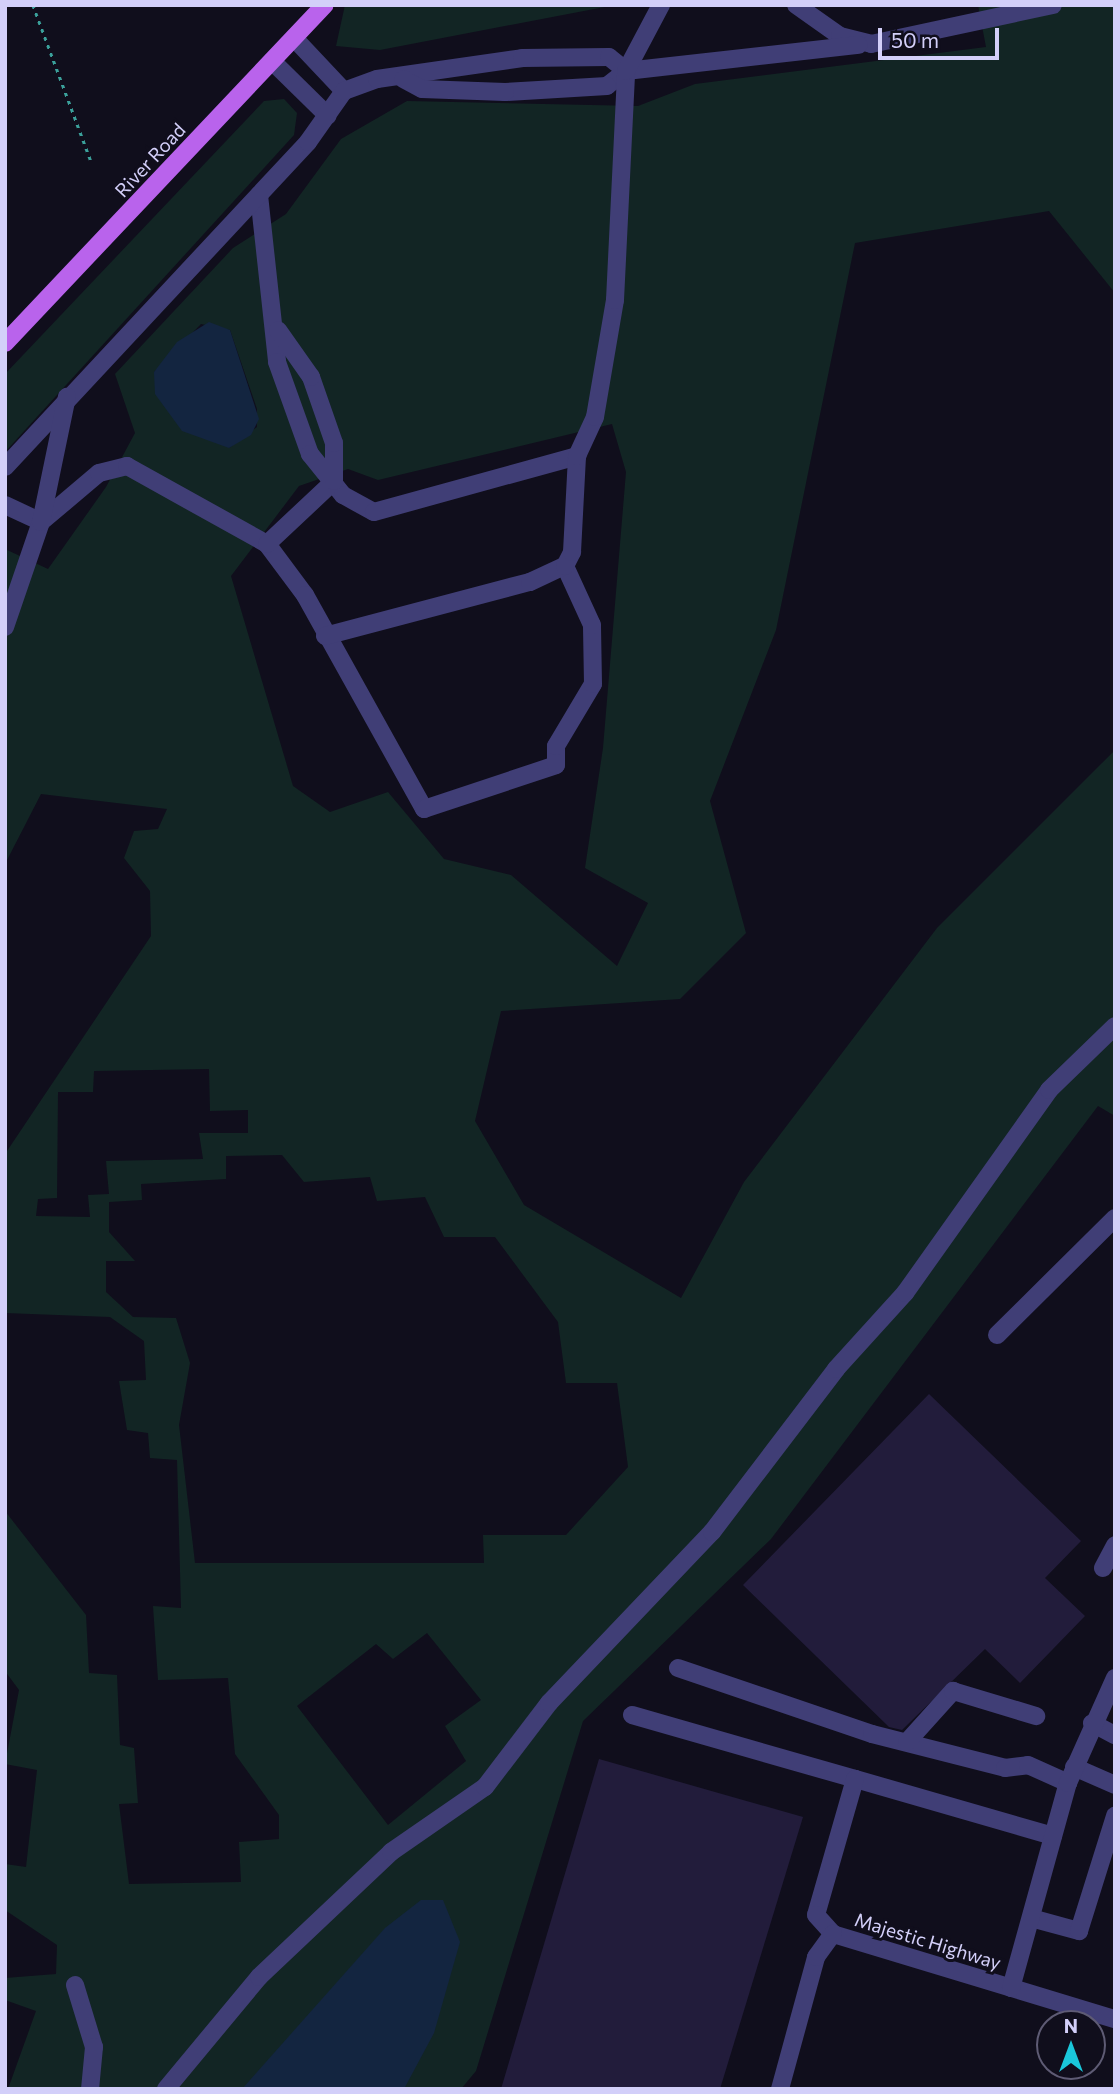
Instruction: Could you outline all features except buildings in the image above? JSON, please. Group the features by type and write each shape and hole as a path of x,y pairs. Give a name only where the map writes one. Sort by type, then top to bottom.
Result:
{"main road":[{"name":"River Road","path":"5,343 325,5"}],"street":[{"path":"402,79 422,89 505,92 607,86 626,71 661,5"},
{"path":"796,5 840,36 871,44"},
{"path":"5,467 67,397 259,195 328,116 344,91 377,79 402,79 522,58 610,57 626,71 871,44 1052,5"},
{"path":"295,38 344,91"},
{"path":"272,61 328,116"},
{"path":"325,636 530,582 565,566 572,552 577,456 595,417 615,300 626,71"},
{"path":"259,195 278,330 277,362 310,454 343,495 374,512 577,456"},
{"path":"267,544 334,481 334,443 312,377 278,330"},
{"path":"5,627 41,522 67,397"},
{"path":"41,522 99,472 127,466 267,544 305,595 325,636 424,809 504,787 556,765 556,746 593,684 592,625 565,566"},
{"path":"5,505 41,522"},
{"path":"166,2089 259,1977 360,1881 485,1787 549,1703 712,1532 836,1369 905,1293 1049,1090 1115,1026"},
{"path":"997,1335 1115,1218"},
{"path":"1103,1568 1115,1545"},
{"path":"678,1668 770,1703 907,1742 1005,1768 1028,1765 1115,1785"},
{"path":"1011,1988 1071,1775 1092,1723 1115,1678"},
{"path":"907,1742 953,1691 1036,1716"},
{"path":"632,1715 1053,1836"},
{"path":"1092,1723 1115,1735"},
{"path":"780,2089 816,1957 833,1934 820,1924 816,1907 855,1779"},
{"path":"1031,1918 1079,1931 1115,1816"},
{"name":"Majestic Highway","path":"833,1934 1115,2019"},
{"path":"75,1985 94,2047 90,2089"}],"path":[{"path":"33,5 91,161"}],"green space":[{"path":"345,5 615,5 380,50 336,46"},
{"path":"978,5 1115,5 1115,293 1049,211 855,243 776,630 710,801 746,933 680,999 501,1011 475,1121 524,1205 681,1298 744,1182 937,928 1115,750 1115,1116 1098,1106 771,1539 583,1721 476,2071 461,2089 8,2089 36,2011 5,2000 5,1978 56,1974 57,1945 5,1910 5,1864 26,1867 37,1770 5,1764 19,1690 5,1671 5,1511 86,1615 89,1673 117,1675 120,1745 134,1748 138,1803 119,1804 129,1884 241,1882 239,1842 279,1839 279,1815 235,1754 228,1678 158,1680 153,1606 181,1608 177,1460 150,1458 148,1433 127,1430 119,1381 146,1380 144,1341 110,1317 5,1313 5,1154 151,936 150,891 124,858 134,831 158,829 167,809 41,794 5,864 5,549 48,569 106,487 135,433 115,374 233,248 286,214 341,139 407,101 638,106 695,84 986,47","holes":["201,324 230,330 257,409 257,427 229,448 154,372","612,424 626,472 603,748 585,868 648,903 617,966 511,875 444,859 388,792 330,812 293,786 231,576 299,486 348,469 378,480","209,1069 210,1111 248,1110 248,1133 199,1133 203,1159 106,1161 109,1194 88,1195 90,1217 36,1216 38,1199 57,1198 58,1092 93,1092 94,1071","282,1155 304,1182 370,1177 377,1201 425,1197 444,1237 495,1237 558,1322 566,1383 617,1383 628,1467 566,1535 483,1535 484,1563 195,1563 179,1425 190,1363 176,1318 133,1317 106,1292 106,1261 135,1261 109,1232 109,1202 142,1200 141,1184 226,1179 226,1156","427,1633 481,1700 445,1726 466,1761 388,1825 297,1706 376,1644 393,1659"]},
{"path":"284,99 297,113 294,135 5,452 5,374 264,101"}],"water":[{"path":"209,322 230,330 259,419 251,435 229,448 182,431 155,394 154,372 177,342"},
{"path":"421,1900 443,1900 460,1942 434,2033 404,2089 242,2089 385,1928"}]}
